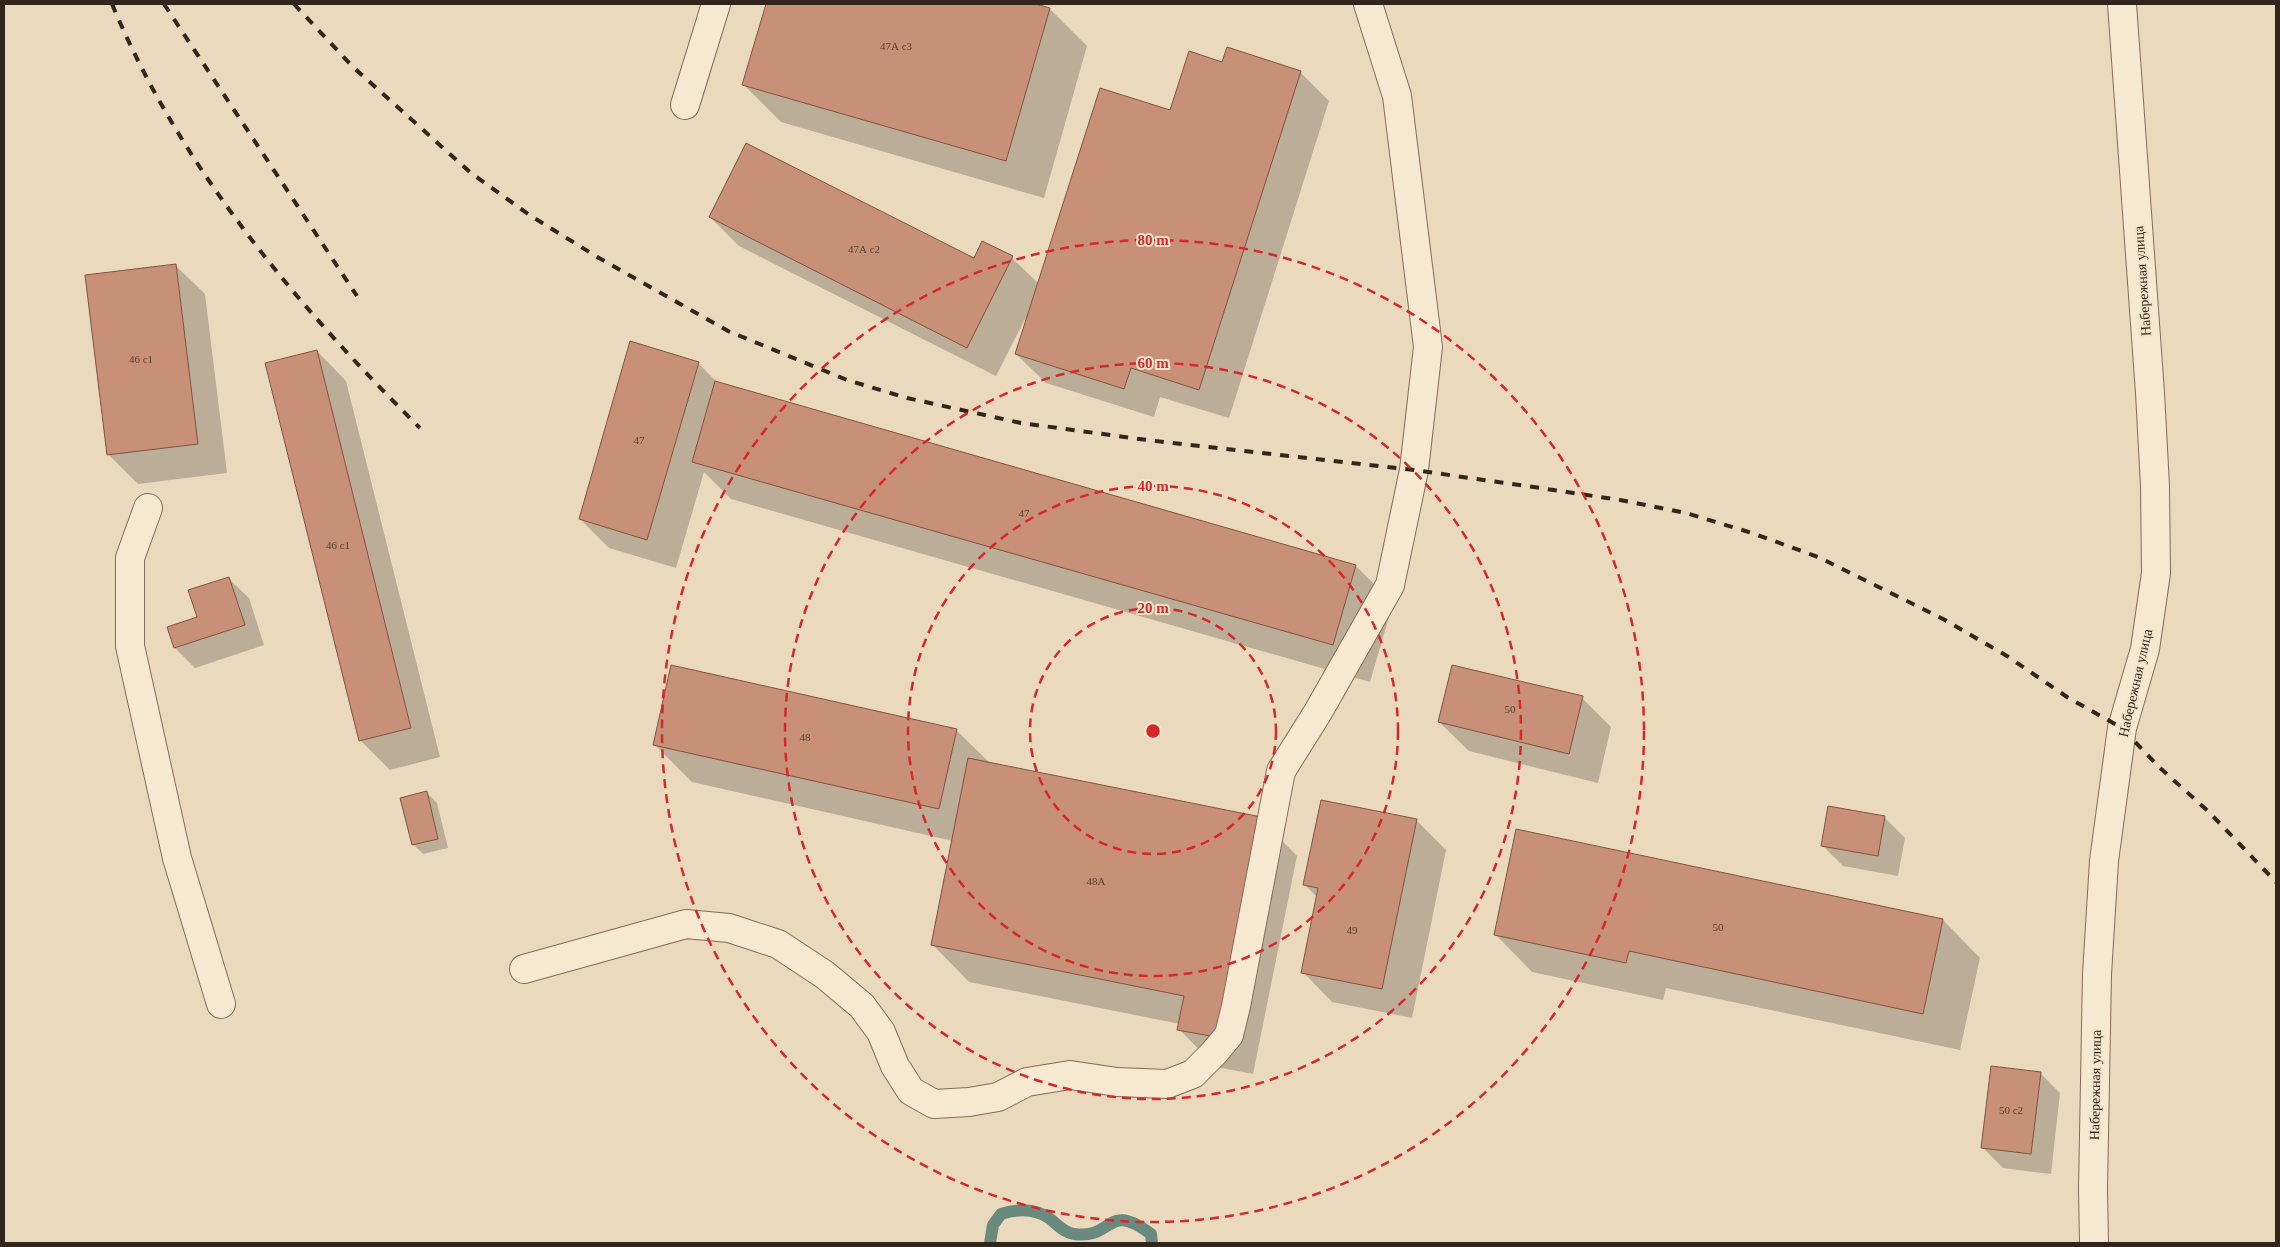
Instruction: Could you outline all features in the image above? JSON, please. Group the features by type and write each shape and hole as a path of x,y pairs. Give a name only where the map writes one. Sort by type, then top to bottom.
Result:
{"street":[{"path":"685,105 716,4"},
{"path":"524,969 686,924 729,928 778,944 825,975 862,1006 881,1032 895,1066 911,1091 934,1104 969,1102 998,1097 1027,1082 1070,1075 1116,1082 1167,1084 1193,1074 1214,1053 1229,1035 1236,1006 1281,771 1318,712 1390,585 1414,470 1428,347 1397,96 1368,4"},
{"name":"Набережная улица","path":"2094,1243 2096,983 2104,861 2122,728 2145,649 2156,573 2155,486 2150,393 2122,4"},
{"path":"148,508 130,558 130,646 177,858 221,1004"}],"building":[{"path":"766,4 1036,4 1050,8 1006,161 742,85"},
{"path":"1227,47 1301,71 1199,390 1131,368 1124,389 1015,354 1100,88 1170,110 1189,51 1222,62"},
{"path":"746,143 974,258 982,241 1013,256 967,348 709,217"},
{"path":"176,264 198,444 107,455 85,275"},
{"path":"630,341 699,362 647,540 579,519"},
{"path":"317,350 411,728 359,741 265,363"},
{"path":"715,381 1356,565 1333,645 692,462"},
{"path":"229,577 245,625 174,648 167,627 197,617 188,590"},
{"path":"671,665 957,729 939,809 653,745"},
{"path":"1452,665 1583,696 1569,754 1438,722"},
{"path":"968,758 1261,817 1216,1037 1177,1030 1184,996 931,945"},
{"path":"427,791 438,839 412,845 400,798"},
{"path":"1321,800 1417,819 1382,989 1301,973 1318,888 1303,885"},
{"path":"1828,806 1885,816 1878,856 1821,846"},
{"path":"1516,829 1943,919 1923,1014 1629,951 1626,963 1494,935"},
{"path":"1991,1066 2041,1072 2031,1154 1981,1148"}],"waterway":[{"path":"990,1243 993,1225 1001,1214 1025,1210 1037,1212 1049,1218 1064,1230 1074,1234 1097,1232 1117,1221 1126,1220 1151,1234 1152,1243"}],"railway":[{"path":"112,4 140,64 171,122 245,231 329,333 420,428"},
{"path":"164,4 357,296"},
{"path":"294,4 353,67 471,173 531,216 599,258 728,331 847,380 907,398 1021,423 1147,440 1414,470 1620,500 1686,513 1752,533 1818,557 1945,620 2007,656 2067,697 2122,728 2160,768 2208,811 2276,882"}]}
